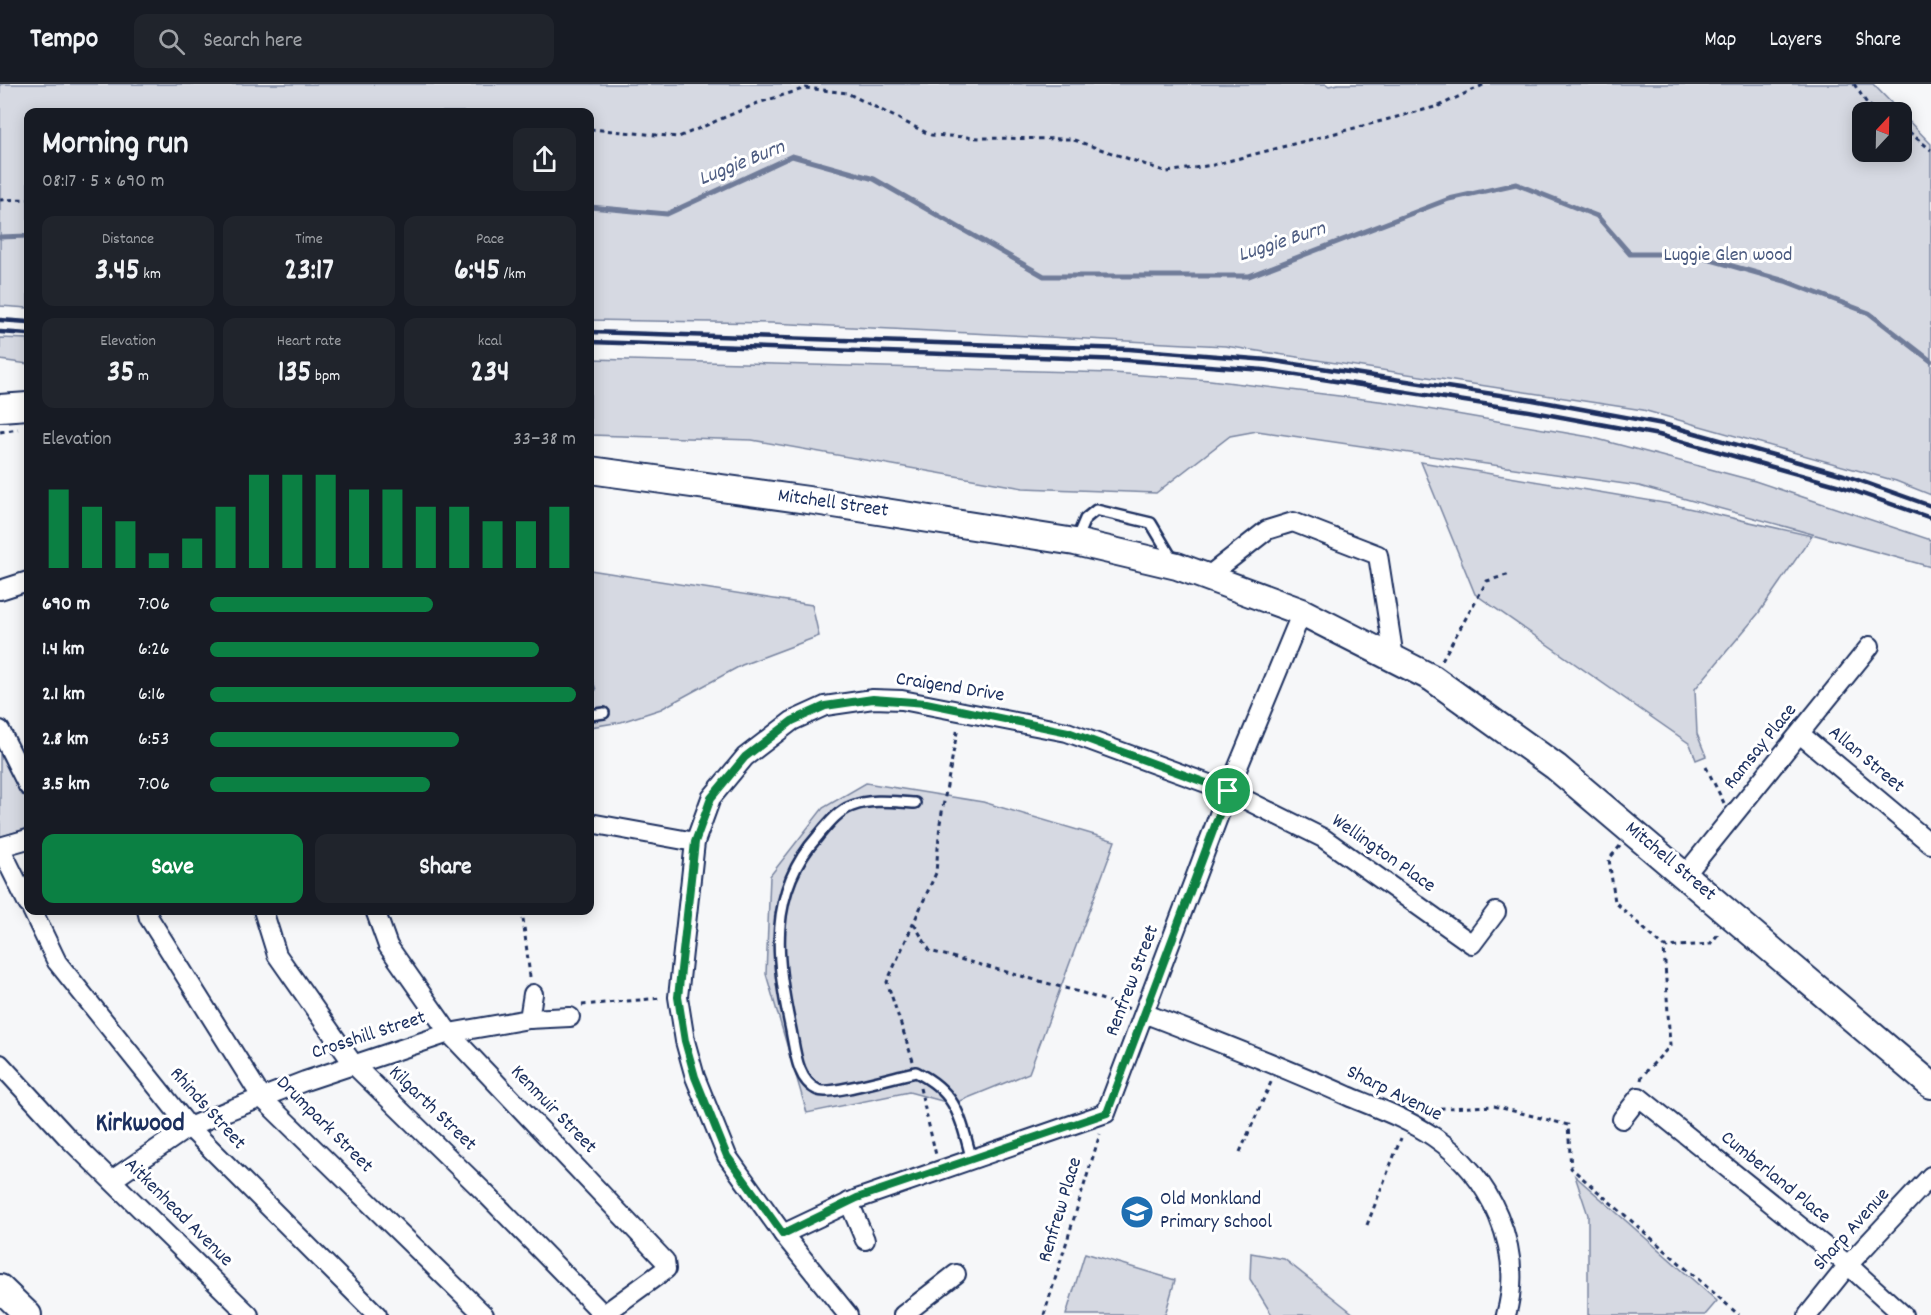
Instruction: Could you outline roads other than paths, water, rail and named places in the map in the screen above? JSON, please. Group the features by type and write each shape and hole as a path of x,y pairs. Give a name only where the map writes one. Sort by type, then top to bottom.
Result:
{"street":[{"path":"0,408 24,406"},
{"name":"Mitchell Street","path":"594,471 815,501 1075,542 1177,566 1302,612 1432,678 1556,766 1931,1085"},
{"path":"1207,577 1268,530 1293,522 1378,555 1394,658"},
{"path":"0,590 24,582"},
{"name":"Renfrew Street","path":"972,1160 1107,1113 1228,791 1302,612"},
{"name":"Ramsay Place","path":"1685,875 1870,646"},
{"name":"Craigend Drive","path":"848,1315 783,1234 727,1156 695,1077 685,1041 678,997 695,842 711,798 745,757 792,721 825,706 873,699 902,700 1068,732 1228,791"},
{"path":"0,730 24,778"},
{"name":"Allan Street","path":"1800,734 1931,844"},
{"name":"Wellington Place","path":"1228,791 1323,838 1472,944 1496,912"},
{"path":"594,824 695,842"},
{"path":"24,839 0,847 24,896"},
{"name":"Rhinds Street","path":"34,915 57,962 189,1128 377,1315"},
{"name":"Drumpark Street","path":"150,915 262,1098 484,1315"},
{"name":"Kilgarth Street","path":"265,915 277,955 354,1065 484,1192 604,1315"},
{"name":"Kenmuir Street","path":"377,915 388,946 449,1033 665,1261 666,1269 604,1315"},
{"path":"533,994 529,1019 570,1017"},
{"name":"Sharp Avenue","path":"1146,1014 1409,1115 1452,1152 1476,1179 1497,1211 1509,1249 1512,1280 1506,1315"},
{"name":"Crosshill Street","path":"112,1179 189,1128 262,1098 449,1033 529,1019"},
{"name":"Aitkenhead Avenue","path":"0,1064 68,1138 249,1315"},
{"name":"Cumberland Place","path":"1622,1119 1639,1097 1848,1265 1903,1315"},
{"path":"783,1234 849,1202 972,1160"},
{"name":"Sharp Avenue","path":"1808,1315 1848,1265 1931,1176"},
{"path":"849,1202 865,1240"},
{"path":"903,1315 956,1274"},
{"path":"0,1288 28,1315"}],"lane":[{"path":"1075,542 1085,519 1096,510 1151,523 1177,566"},
{"path":"594,715 604,713"},
{"path":"915,803 875,801 851,806 834,817 806,849 791,872 784,899 778,942 784,996 798,1064 808,1083 820,1091 839,1090 916,1072 947,1092 957,1108 972,1160"}],"waterway":[{"name":"Luggie Burn","path":"594,207 667,214 792,156 874,179 1044,276 1249,276 1449,199 1516,184 1597,216 1630,254 1690,254 1785,281 1869,313 1931,361"},
{"name":"Luggie Burn","path":"0,237 24,236"}],"railway":[{"path":"0,320 24,322"},
{"path":"0,332 24,334"},
{"path":"594,332 1129,349 1268,360 1533,400 1663,424 1844,475 1931,506"},
{"path":"594,342 1125,360 1264,370 1529,411 1659,435 1840,486 1931,518"}],"place":[{"name":"Old Monkland Primary School","path":"1137,1212"}],"district":[{"name":"Kirkwood","path":"140,1124"}],"park label":[{"name":"Luggie Glen wood","path":"1728,256"}]}
